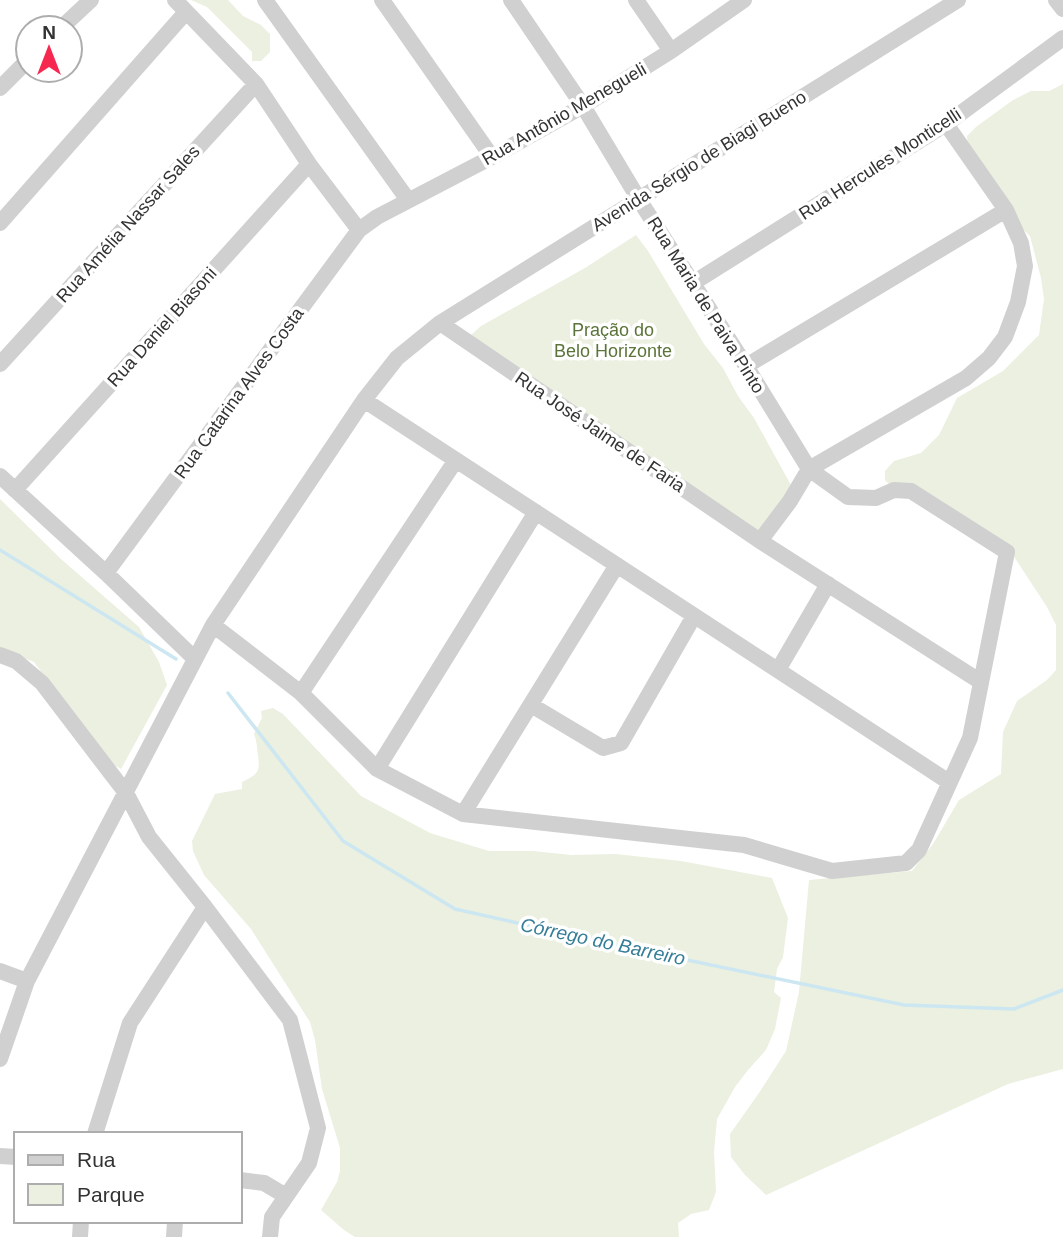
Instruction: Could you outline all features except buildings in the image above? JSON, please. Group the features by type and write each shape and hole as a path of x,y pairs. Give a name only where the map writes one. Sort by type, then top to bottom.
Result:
{"street":[{"path":"265,0 408,200"},
{"path":"382,0 492,157"},
{"name":"Rua Maria de Paiva Pinto","path":"511,0 583,106 809,469"},
{"path":"636,0 671,51"},
{"name":"Rua Antônio Menegueli","path":"377,217 583,106 671,51 744,0"},
{"name":"Avenida Sérgio de Biagi Bueno","path":"0,1059 27,981 213,625 364,400 397,358 440,323 958,0"},
{"path":"1056,0 1063,9"},
{"path":"0,223 181,6 256,84 309,164 359,230"},
{"name":"Rua Hercules Monticelli","path":"693,283 946,124 1063,38"},
{"path":"0,88 14,74"},
{"name":"Rua Amélia Nassar Sales","path":"0,364 256,84"},
{"path":"760,541 790,501 809,469 966,378 989,358 1005,337 1018,302 1025,266 1021,243 1006,210 946,124"},
{"name":"Rua Daniel Biasoni","path":"15,490 309,164"},
{"path":"746,366 1006,210"},
{"name":"Rua Catarina Alves Costa","path":"106,573 359,230 377,217"},
{"name":"Rua José Jaime de Faria","path":"440,323 760,541 981,682"},
{"path":"364,400 949,782"},
{"path":"301,694 456,460"},
{"path":"213,625 301,694 377,769 463,814 744,845 832,872 906,863 919,850 970,738 1007,552 911,491 894,490 876,498 848,498 809,469"},
{"path":"0,476 195,659"},
{"path":"377,769 536,512"},
{"path":"463,814 617,565"},
{"path":"778,670 828,584"},
{"path":"531,705 603,748 621,743 694,615"},
{"path":"0,655 16,661 42,683 126,793 149,837 290,1020 318,1128 309,1163 272,1217 270,1237"},
{"path":"96,1132 130,1023 205,907"},
{"path":"0,971 27,981"},
{"path":"242,1180 264,1183 286,1196"}],"green space":[{"path":"191,0 228,0 243,16 261,25 270,34 270,52 261,61 252,61 252,52 207,7"},
{"path":"1063,84 1063,1069 1008,1084 766,1195 731,1157 730,1134 786,1051 799,992 809,880 912,871 933,844 959,800 1001,774 1003,732 1017,701 1047,680 1056,670 1056,625 1011,552 894,489 885,480 885,471 894,461 921,453 939,435 957,398 1003,371 1039,335 1044,299 1030,236 1021,227 968,147 967,136 1013,100 1031,91 1049,91"},
{"name":"Pração do Belo Horizonte","path":"636,235 754,418 792,487 760,534 471,335 481,326 585,268"},
{"path":"0,499 61,559 139,627 159,662 167,685 121,769 109,762 34,662 0,649"},
{"path":"273,708 283,714 361,796 430,833 489,851 615,854 681,861 772,878 788,918 783,957 777,969 774,992 781,998 775,1029 766,1050 735,1087 717,1119 714,1152 716,1192 709,1210 691,1214 678,1223 679,1237 355,1237 321,1210 337,1182 340,1148 322,1089 310,1022 251,929 204,875 193,851 192,841 215,794 242,789 242,782 256,773 259,762 254,734 262,718 261,711"}],"waterway":[{"name":"Córrego do Barreiro","path":"0,550 176,659"},
{"name":"Córrego do Barreiro","path":"228,693 343,841 455,909 904,1005 1014,1009 1063,990"}]}
